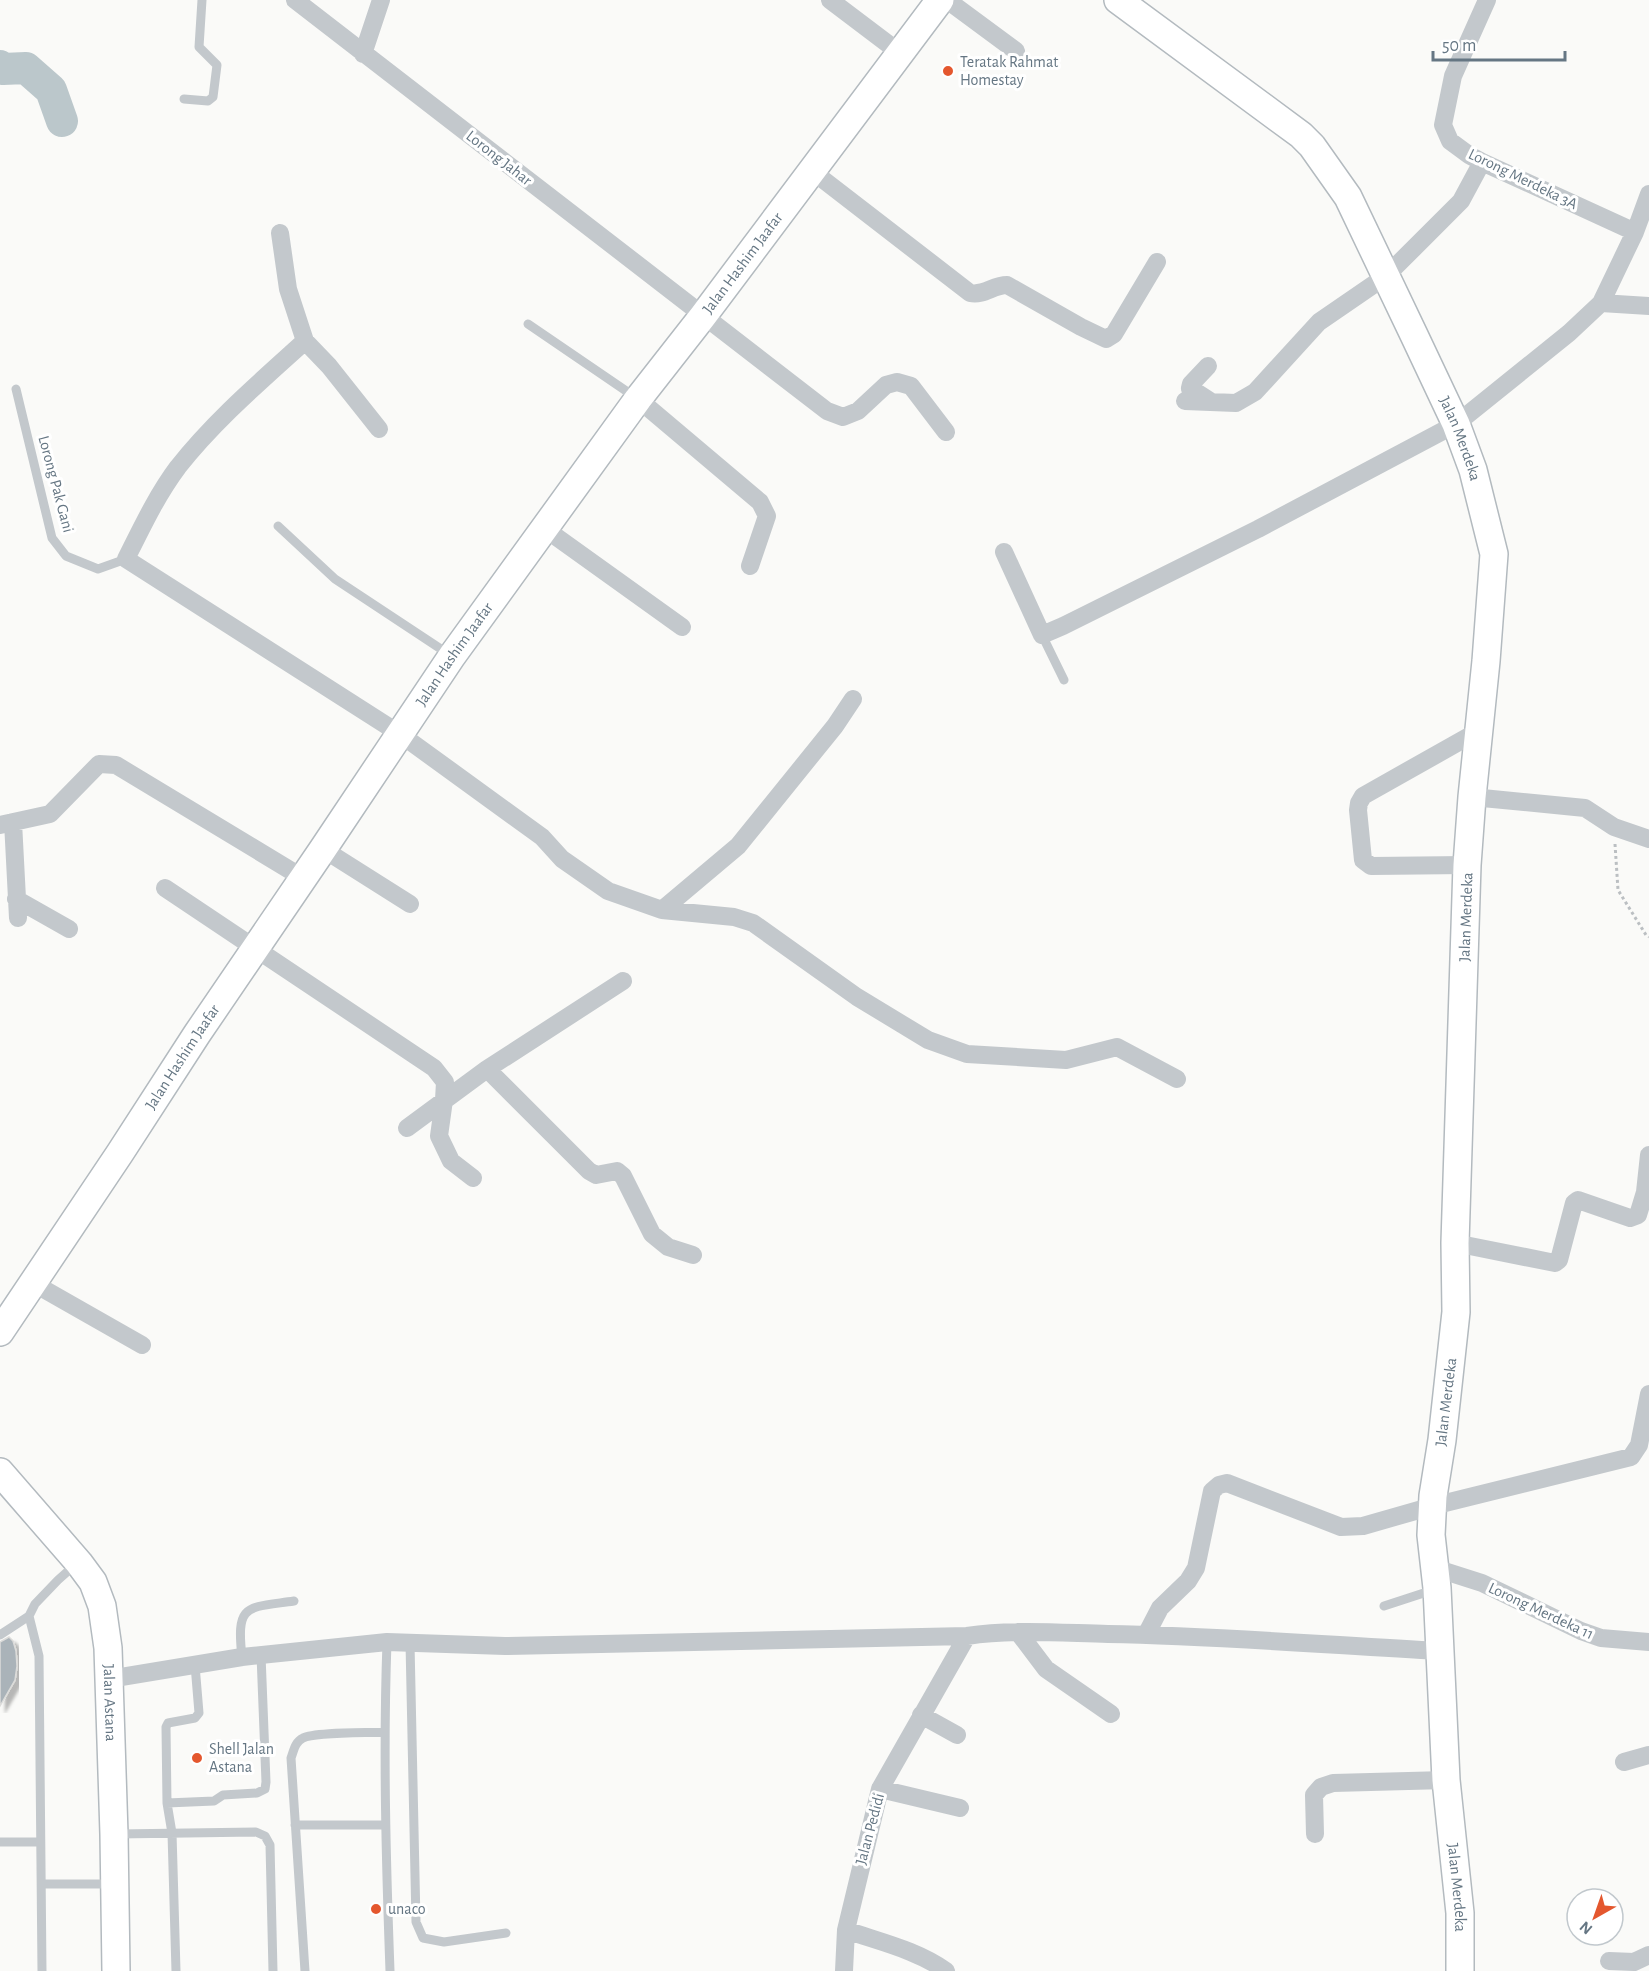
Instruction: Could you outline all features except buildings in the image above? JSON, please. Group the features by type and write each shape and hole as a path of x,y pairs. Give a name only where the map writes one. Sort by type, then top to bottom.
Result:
{"street":[{"name":"Lorong Jahar","path":"295,0 827,411 843,417 858,411 886,385 897,382 911,386 946,432"},
{"path":"363,54 381,0"},
{"path":"831,0 900,53"},
{"name":"Jalan Hashim Jaafar","path":"0,1332 452,656 638,399 940,0"},
{"path":"947,0 1016,51"},
{"name":"Jalan Merdeka","path":"1118,0 1301,135 1312,146 1348,197 1456,424 1473,470 1494,554 1467,865 1455,1243 1456,1312 1431,1535 1436,1578 1446,1780 1460,1913 1460,1971"},
{"name":"Lorong Merdeka 3A","path":"1487,0 1453,76 1443,125 1450,141 1482,162 1635,232"},
{"path":"1185,401 1236,403 1255,392 1319,322 1386,276 1461,201 1482,162"},
{"path":"812,171 970,293 978,295 998,285 1007,285 1106,339 1114,334 1157,262"},
{"path":"1004,552 1042,634 1063,626 1258,529 1456,424 1569,333 1601,303 1635,232 1649,194"},
{"path":"280,233 288,289 305,341 329,366 379,429"},
{"path":"1601,303 1649,306"},
{"path":"305,341 249,391 178,467 155,501 126,559 400,734 542,837 562,859 608,891 662,910 734,916 753,923 857,997 928,1040 967,1054 1066,1060 1117,1047 1177,1079"},
{"path":"1208,366 1190,388 1210,401"},
{"path":"638,399 760,502 767,516 750,566"},
{"path":"544,528 682,627"},
{"path":"662,910 738,846 835,726 853,699"},
{"path":"1467,865 1371,866 1363,860 1358,810 1363,796 1480,730"},
{"path":"18,918 7,824 50,814 99,764 116,765 303,878"},
{"path":"1472,797 1585,808 1614,827 1649,839"},
{"path":"323,849 410,904"},
{"path":"165,888 434,1068 445,1082 439,1136 451,1161 473,1178"},
{"path":"16,899 69,929"},
{"path":"407,1128 488,1069 623,981"},
{"path":"488,1069 589,1172 596,1175 617,1171 623,1176 652,1234 668,1247 693,1255"},
{"path":"1455,1243 1555,1263 1558,1260 1574,1203 1578,1200 1584,1200 1630,1218 1638,1215 1645,1192 1649,1155"},
{"path":"33,1283 142,1345"},
{"path":"1146,1635 1160,1608 1188,1581 1196,1568 1212,1491 1219,1485 1227,1483 1341,1527 1363,1526 1433,1506 1631,1457 1639,1444 1649,1394"},
{"name":"Jalan Astana","path":"1,1475 93,1582 102,1606 108,1648 116,1971"},
{"name":"Lorong Merdeka 11","path":"1436,1578 1482,1583 1581,1631 1601,1638 1649,1642"},
{"path":"109,1679 242,1657 387,1642 505,1646 967,1636 994,1632 1018,1632 1146,1635 1440,1651"},
{"path":"1018,1632 1046,1670 1111,1714"},
{"name":"Jalan Pedidi","path":"844,1971 846,1930 880,1789 967,1636"},
{"path":"921,1715 957,1735"},
{"path":"1624,1762 1649,1755"},
{"path":"1315,1834 1314,1795 1321,1787 1333,1783 1446,1780"},
{"path":"880,1789 960,1808"},
{"path":"846,1930 911,1952 932,1961 946,1971"},
{"path":"1609,1962 1634,1962 1649,1955"}],"lane":[{"path":"184,99 208,101 213,97 217,65 199,47 202,0"},
{"path":"528,324 638,399"},
{"name":"Lorong Pak Gani","path":"16,389 52,538 66,556 98,569 126,559"},
{"path":"278,526 336,579 452,656"},
{"path":"1042,634 1064,680"},
{"path":"0,1635 29,1616 35,1604 78,1563"},
{"path":"1384,1606 1436,1578"},
{"path":"242,1657 240,1635 242,1617 257,1607 294,1601"},
{"path":"29,1616 39,1656 42,1971"},
{"path":"387,1642 384,1732 390,1971"},
{"path":"410,1643 416,1922 423,1938 444,1942 506,1933"},
{"path":"167,1803 214,1801 223,1795 257,1793 265,1789 261,1655"},
{"path":"176,1971 171,1833 167,1803 166,1727 168,1723 195,1719 199,1713 195,1665"},
{"path":"305,1971 291,1758 296,1744 303,1737 384,1732"},
{"path":"295,1825 385,1825"},
{"path":"114,1834 256,1832 265,1836 270,1845 273,1971"},
{"path":"0,1842 40,1842"},
{"path":"42,1884 114,1884"}],"path":[{"path":"1614,827 1618,890 1646,936 1649,937"}],"waterway":[{"path":"0,66 3,69 26,68 51,90 62,121"}],"place":[{"name":"Teratak Rahmat Homestay","path":"948,71"},
{"name":"Shell Jalan Astana","path":"197,1758"},
{"name":"unaco","path":"376,1909"}]}
